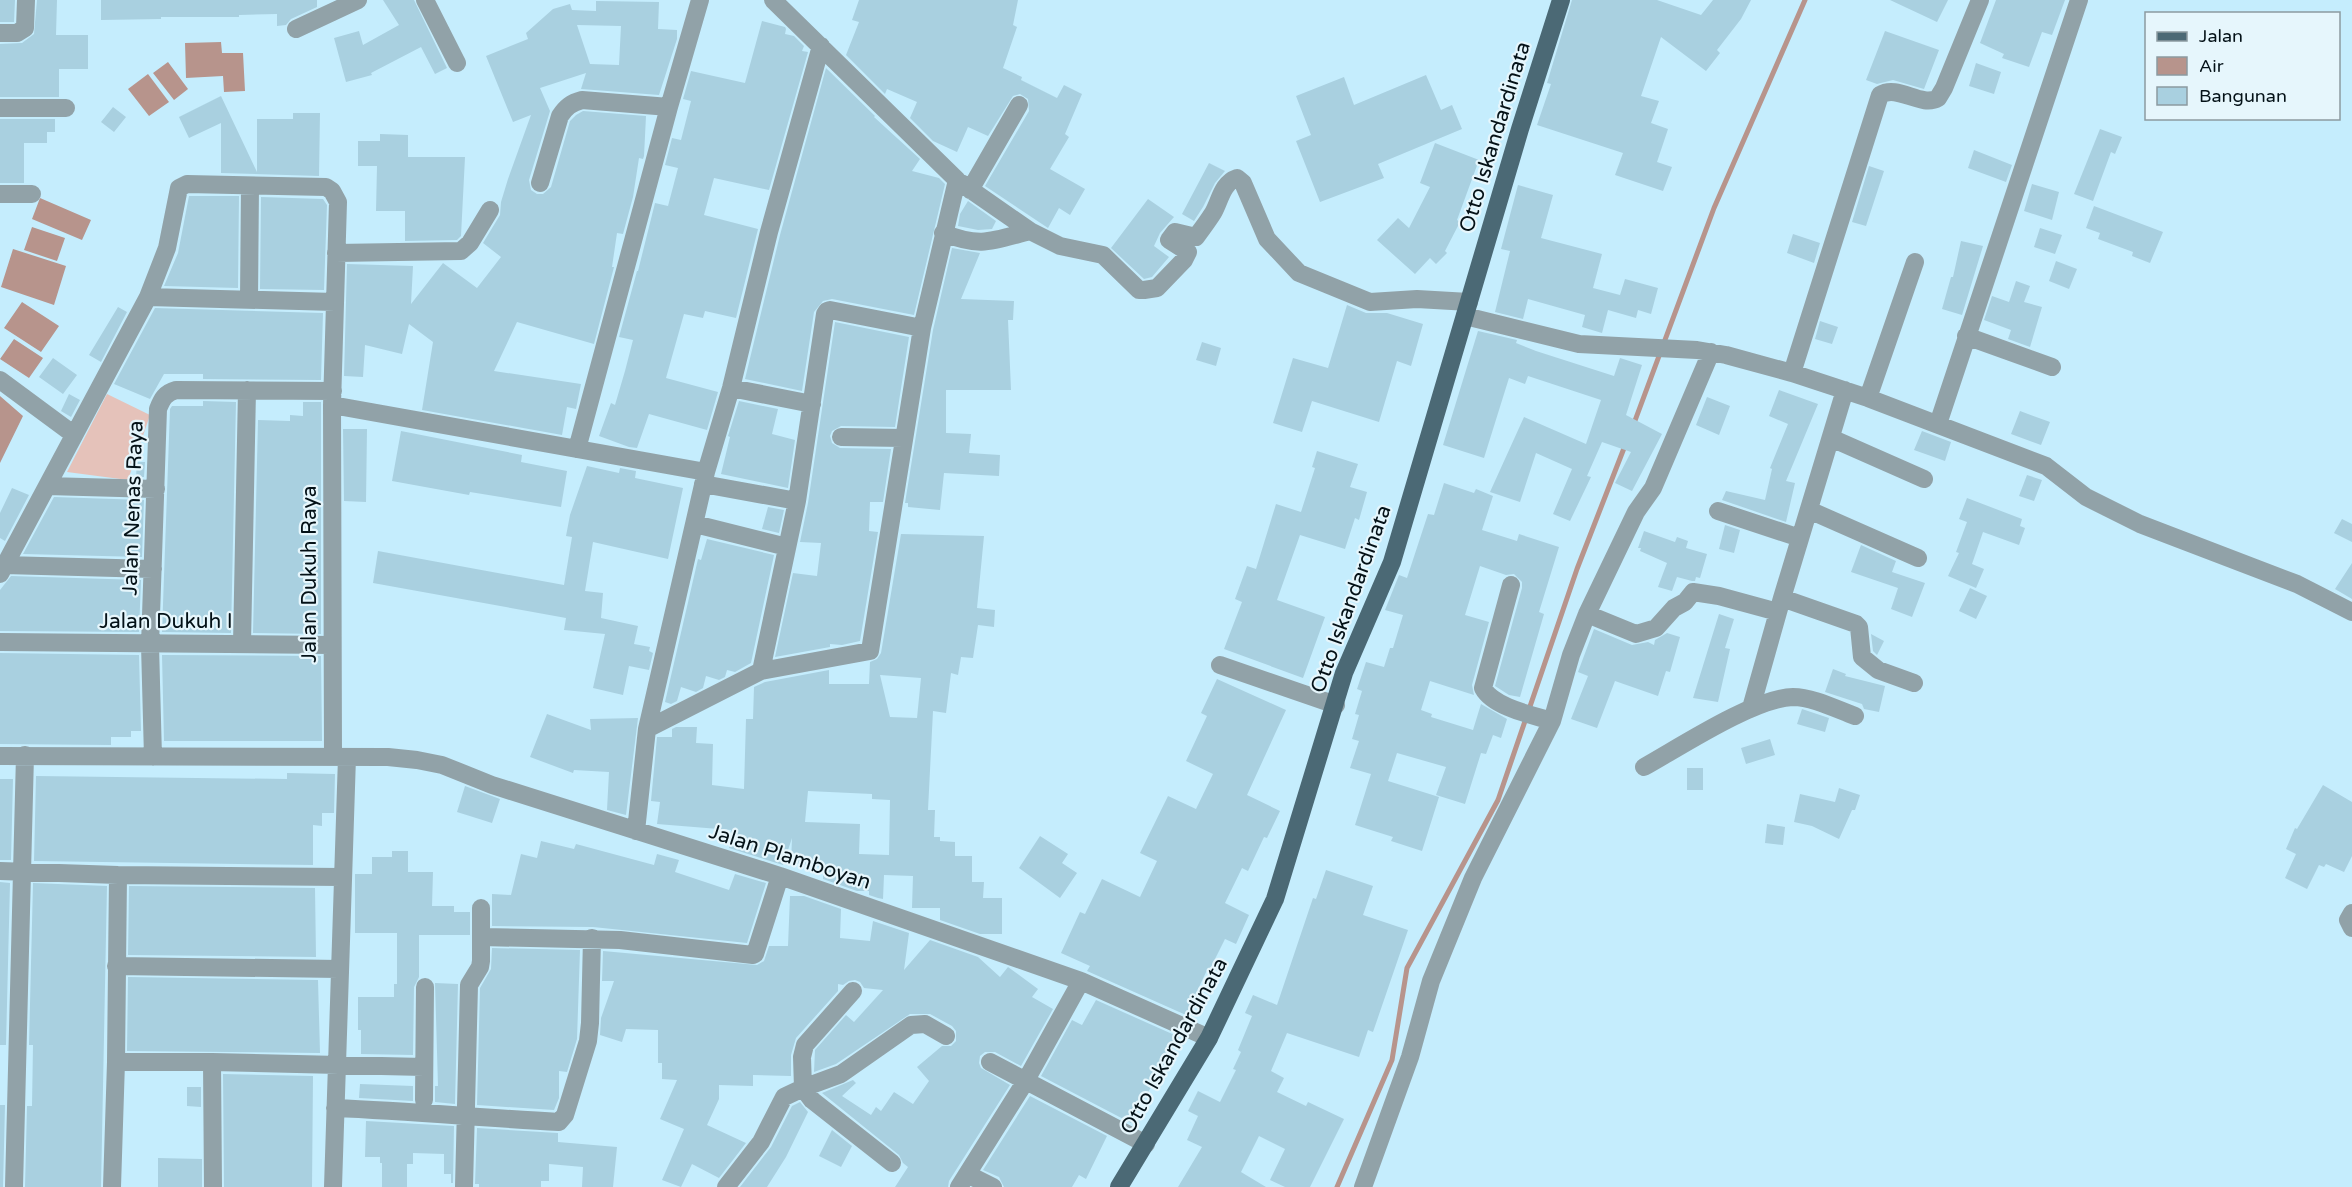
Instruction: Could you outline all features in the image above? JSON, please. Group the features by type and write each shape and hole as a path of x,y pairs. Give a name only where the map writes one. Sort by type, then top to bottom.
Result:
{"main road":[{"name":"Otto Iskandardinata","path":"1119,1187 1209,1038 1275,899 1344,673 1392,562 1561,0"}],"street":[{"path":"0,33 17,33 25,28 26,0"},
{"path":"296,29 358,0"},
{"path":"425,0 457,63"},
{"path":"577,449 700,0"},
{"path":"773,0 963,185 1030,231 1060,246 1103,255 1139,290 1148,291 1157,288 1184,260 1188,252 1169,240 1175,232 1196,237 1215,211 1221,194 1232,180 1237,178 1244,183 1267,238 1299,273 1370,302 1417,299 1467,309 1579,344 1704,351 1792,373 1868,398 2046,465 2086,497 2140,524 2297,584 2352,612"},
{"path":"1792,373 1880,95 1891,92 1934,101 1938,98 1980,0"},
{"path":"1938,424 1965,336 2079,0"},
{"path":"636,831 647,729 705,478 731,388 769,232 821,46"},
{"path":"540,183 560,116 572,102 582,100 669,107"},
{"path":"647,729 761,671 870,651 922,328 943,233 963,185 1019,105"},
{"path":"0,108 66,108"},
{"path":"153,569 2,570 148,297 167,248 179,188 188,184 250,186 249,300"},
{"name":"Jalan Dukuh Raya","path":"250,186 326,188 332,190 338,202 333,398 332,645 340,756 342,877 333,1187"},
{"path":"0,194 32,194"},
{"path":"336,253 461,251 470,243 490,210"},
{"path":"943,233 965,242 986,243 1030,231"},
{"path":"1868,398 1915,262"},
{"path":"148,297 335,302"},
{"path":"761,671 797,501 827,311 922,328"},
{"path":"1965,336 2052,367"},
{"path":"1363,1187 1410,1057 1431,981 1473,878 1587,614 1636,512 1653,488 1704,351"},
{"path":"0,380 74,434"},
{"path":"731,388 812,404"},
{"path":"242,644 247,390"},
{"name":"Jalan Nenas Raya","path":"153,757 150,645 158,409 168,392 247,390 333,398 577,449 797,501"},
{"path":"1751,708 1845,390"},
{"path":"840,437 903,438"},
{"path":"1831,438 1924,479"},
{"path":"47,486 156,489"},
{"path":"1809,510 1918,558"},
{"path":"1718,511 1800,538"},
{"path":"695,524 787,547"},
{"path":"1511,585 1483,688 1488,696 1497,703 1543,718"},
{"path":"1587,614 1636,634 1643,634 1656,628 1693,592 1780,605 1856,624 1859,627 1862,657 1878,670 1914,683"},
{"name":"Jalan Dukuh I","path":"0,642 332,645"},
{"path":"1220,664 1336,705"},
{"path":"1644,767 1751,708 1771,700 1795,697 1855,716"},
{"path":"14,1187 9,1039 23,872 25,755"},
{"name":"Jalan Plamboyan","path":"0,756 340,756 417,760 442,765 492,785 780,876 1081,981 1209,1038"},
{"path":"0,872 342,877"},
{"path":"112,1187 118,875"},
{"path":"481,937 592,938 753,955 780,876"},
{"path":"464,1187 469,986 480,967 481,908"},
{"path":"2352,913 2348,920 2352,928"},
{"path":"334,1108 421,1111 466,1117 559,1122 562,1119 588,1041 592,938"},
{"path":"116,966 339,969"},
{"path":"993,1187 963,1181 1025,1082 1081,981"},
{"path":"424,1100 425,987"},
{"path":"853,991 805,1045 802,1057 803,1088 812,1100 892,1163"},
{"path":"726,1187 762,1142 780,1101 789,1093 840,1074 911,1025 925,1024 946,1036"},
{"path":"116,1062 212,1062 424,1068"},
{"path":"212,1062 213,1187"},
{"path":"990,1062 1146,1144"}],"shaded area":[{"path":"107,394 150,415 128,480 67,472"}],"water":[{"path":"221,42 222,53 243,53 245,91 224,92 223,76 186,78 185,43"},
{"path":"168,62 188,89 174,100 153,73"},
{"path":"148,74 169,102 149,116 128,89"},
{"path":"40,198 91,220 82,240 32,219"},
{"path":"32,227 65,238 57,261 24,250"},
{"path":"13,249 66,266 54,305 1,287"},
{"path":"22,302 59,326 41,352 4,328"},
{"path":"14,339 43,358 29,378 0,359"},
{"path":"0,396 23,416 0,463"}],"building":[{"path":"0,0 15,0 14,22 0,22"},
{"path":"37,0 57,0 56,35 88,35 88,69 59,69 59,97 0,97 0,44 22,43 34,34"},
{"path":"101,0 317,0 317,7 291,19 286,25 277,26 277,14 101,20"},
{"path":"383,0 414,0 447,68 435,74 421,47 371,73 372,75 346,82 334,38 359,31 363,45 399,25"},
{"path":"859,0 1018,0 1013,25 1017,27 1003,68 1057,98 1064,85 1082,94 1065,134 1069,137 1050,169 1085,189 1070,215 1059,208 1048,228 985,186 1029,111 1028,99 1020,94 1013,96 988,136 968,127 957,152 933,141 910,118 917,102 887,89 885,94 846,55 859,22 852,20"},
{"path":"1572,0 1657,0 1701,15 1713,0 1751,0 1741,19 1717,50 1720,53 1706,71 1661,37 1641,96 1659,101 1651,123 1668,129 1657,162 1672,167 1663,191 1615,175 1623,153 1537,125 1551,84 1547,83"},
{"path":"1890,0 1948,0 1937,22"},
{"path":"1996,0 2065,0 2052,35 2042,32 2029,67 2002,58 2004,54 1980,43"},
{"path":"596,1 659,2 658,29 677,30 677,39 659,95 581,89 586,73 540,88 550,111 529,180 531,190 537,194 543,194 551,187 570,121 576,115 583,111 646,116 644,156 643,159 639,158 633,197 623,234 617,233 612,267 614,267 594,344 517,322 494,371 581,384 576,409 567,407 562,435 422,410 433,342 409,324 402,354 365,345 363,377 344,376 347,264 413,266 411,304 443,263 477,288 501,257 483,243 500,215 501,202 508,179 531,115 513,122 486,56 528,39 526,33 553,9 570,4 572,10 596,11","holes":["577,25 621,26 619,65 590,64"]},
{"path":"762,21 785,27 785,34 794,36 804,46 802,51 808,52 769,190 714,178 704,215 758,229 736,318 705,311 703,318 684,314 666,378 718,392 707,430 649,414 637,448 629,447 599,436 611,403 615,405 633,340 619,337 655,203 668,206 678,168 665,165 672,138 681,140 691,101 683,99 691,71 745,83"},
{"path":"1885,31 1939,50 1924,89 1893,80 1877,84 1866,80"},
{"path":"1976,63 2001,72 1994,94 1969,86"},
{"path":"826,68 874,117 920,159 912,171 939,178 945,184 914,315 832,299 823,301 814,312 802,391 745,379 780,235"},
{"path":"1426,75 1441,110 1452,105 1462,129 1378,164 1384,178 1320,202 1296,141 1311,135 1296,96 1344,77 1354,105"},
{"path":"221,96 257,172 257,119 293,119 293,113 320,113 319,176 221,173 221,123 189,138 179,117"},
{"path":"113,107 126,117 114,132 101,122"},
{"path":"0,119 55,119 55,132 47,132 47,143 24,143 24,183 0,183"},
{"path":"2100,129 2122,137 2115,154 2111,152 2093,201 2074,194"},
{"path":"380,134 408,135 408,157 465,157 461,236 457,240 405,241 405,211 376,211 377,166 358,166 358,141 380,141"},
{"path":"1435,143 1479,160 1457,220 1460,222 1445,251 1447,253 1436,264 1430,258 1415,274 1377,240 1398,218 1409,228 1430,187 1420,183"},
{"path":"1974,150 2012,165 2006,182 1968,168"},
{"path":"1209,163 1225,171 1215,183 1194,221 1182,214"},
{"path":"1869,166 1884,171 1866,226 1852,222"},
{"path":"2032,184 2059,192 2052,220 2024,211"},
{"path":"1518,185 1553,195 1541,238 1602,254 1593,288 1620,295 1625,279 1658,288 1651,314 1638,310 1636,318 1608,310 1602,333 1582,327 1585,315 1528,299 1523,319 1495,312 1510,251 1501,249"},
{"path":"189,196 239,196 238,288 164,286 178,253"},
{"path":"261,197 323,199 327,205 324,290 260,289"},
{"path":"1148,199 1174,217 1160,233 1154,246 1169,257 1152,277 1144,279 1111,248"},
{"path":"968,201 996,221 992,229 978,230 958,226 960,214"},
{"path":"2094,206 2163,232 2150,263 2132,256 2133,252 2098,239 2100,233 2086,228"},
{"path":"2040,228 2062,235 2055,254 2034,247"},
{"path":"1793,234 1820,243 1814,263 1787,253"},
{"path":"1961,241 1983,246 1962,315 1942,309 1951,277 1953,277"},
{"path":"952,248 980,253 961,299 1014,301 1013,320 1008,320 1011,390 946,390 946,433 971,434 969,453 1000,455 999,476 944,473 940,510 908,507 908,503 905,503 933,330"},
{"path":"2056,261 2077,269 2069,289 2049,281"},
{"path":"2016,281 2030,286 2024,302 2042,307 2030,347 2008,339 2011,330 1984,320 1992,296 2009,302"},
{"path":"1347,305 1366,313 1387,313 1423,324 1411,366 1397,361 1379,422 1312,401 1302,432 1273,423 1293,358 1328,368"},
{"path":"118,307 127,312 101,362 89,355"},
{"path":"155,308 323,313 321,380 203,379 203,374 164,374 150,399 114,384"},
{"path":"1820,321 1838,327 1832,344 1815,339"},
{"path":"835,322 909,337 895,427 841,426 832,431 830,436 832,443 840,448 891,449 883,502 870,502 869,531 878,532 860,641 842,645 830,644 830,647 775,657 793,573 817,576 821,543 800,542"},
{"path":"1478,331 1517,340 1516,343 1536,351 1614,376 1620,358 1642,365 1626,415 1662,434 1632,491 1615,483 1631,452 1602,442 1587,476 1591,477 1570,521 1553,514 1572,469 1536,453 1520,502 1490,492 1524,417 1586,444 1601,400 1528,376 1525,384 1509,378 1484,458 1443,445"},
{"path":"1202,342 1221,348 1216,366 1196,360"},
{"path":"53,358 77,375 63,394 39,377"},
{"path":"1779,390 1818,404 1786,481 1795,483 1786,522 1722,500 1726,491 1765,500 1772,469 1770,468 1788,424 1769,416"},
{"path":"69,394 80,400 71,417 61,411"},
{"path":"1707,397 1730,406 1719,435 1696,425"},
{"path":"203,401 236,402 231,633 162,632 170,409 172,406 203,406"},
{"path":"739,401 778,409 772,434 795,440 788,488 721,474 730,437 728,436"},
{"path":"303,402 321,402 321,634 253,633 258,420 290,421 290,415 303,416"},
{"path":"2020,411 2050,422 2041,445 2011,434"},
{"path":"343,429 367,429 366,502 344,501"},
{"path":"401,431 522,455 521,462 567,471 561,507 470,492 469,495 392,481"},
{"path":"1922,431 1951,442 1945,461 1914,450"},
{"path":"1317,451 1358,464 1350,487 1367,492 1359,520 1355,518 1345,549 1300,535 1277,600 1325,617 1303,678 1224,649 1242,602 1235,599 1247,566 1256,569 1276,504 1301,512 1315,468 1312,467"},
{"path":"137,462 145,462 144,477 136,477"},
{"path":"587,466 619,473 620,468 636,471 635,478 683,488 668,559 593,542 585,591 603,593 601,618 638,626 634,644 650,647 649,651 653,653 649,670 629,666 623,695 593,688 605,634 564,630 566,618 373,583 378,551 564,585 572,537 566,536 570,515"},
{"path":"2027,475 2042,480 2034,501 2019,496"},
{"path":"1444,483 1474,493 1476,489 1493,496 1482,530 1517,541 1519,534 1559,547 1539,612 1544,614 1520,697 1509,695 1495,686 1522,582 1514,574 1506,575 1480,566 1465,615 1489,622 1472,685 1474,695 1430,681 1421,710 1432,714 1431,717 1473,730 1481,704 1507,719 1501,738 1493,735 1486,754 1481,753 1465,804 1436,795 1446,767 1397,753 1388,781 1439,797 1422,851 1391,841 1393,837 1355,825 1371,774 1350,768 1359,741 1352,739 1359,715 1355,714 1362,691 1357,689 1366,662 1384,667 1390,648 1393,648 1403,615 1385,610 1399,575 1407,578 1428,514 1434,515"},
{"path":"12,488 29,495 5,541 0,538 0,513"},
{"path":"54,497 144,500 142,557 23,554"},
{"path":"1967,498 2022,519 2020,526 2025,528 2019,545 1983,532 1972,564 1984,569 1976,588 1948,576 1959,553 1956,552 1967,522 1959,519"},
{"path":"768,507 784,510 779,533 762,529"},
{"path":"2342,519 2352,524 2352,542 2334,533"},
{"path":"1725,525 1740,530 1734,553 1719,549"},
{"path":"1644,531 1675,542 1677,537 1688,541 1686,548 1707,554 1700,578 1696,577 1695,581 1692,581 1677,577 1672,591 1658,587 1667,563 1640,551 1641,548 1638,548"},
{"path":"901,534 984,536 977,608 995,610 994,627 978,625 973,658 961,657 958,675 951,673 946,713 933,711 928,810 935,810 934,837 940,837 940,841 955,842 955,856 972,856 972,882 984,882 983,898 1002,898 1002,934 980,934 940,920 940,908 912,908 913,876 884,875 883,899 878,898 869,895 869,891 857,891 823,879 823,867 791,863 792,838 783,865 729,848 731,830 657,824 660,802 651,801 657,737 672,737 672,729 676,727 697,727 696,743 713,744 712,785 744,789 746,719 753,719 754,687 765,682 829,670 829,684 869,684 870,662 877,659 881,653","holes":["880,675 921,678 917,718 890,717","808,791 872,794 872,799 890,800 889,855 859,854 860,824 805,822"]},
{"path":"707,539 774,555 751,663 735,672 727,670 725,677 719,680 706,676 703,688 696,692 681,687 677,701 671,704 665,702 698,559 701,560"},
{"path":"1861,545 1896,561 1892,572 1925,583 1912,617 1891,609 1898,588 1851,572"},
{"path":"2352,563 2352,599 2335,589"},
{"path":"11,576 141,580 139,632 0,631 0,590"},
{"path":"1970,588 1987,596 1976,619 1959,611"},
{"path":"1719,614 1734,619 1725,648 1730,649 1718,702 1693,698"},
{"path":"1594,629 1632,645 1648,642 1654,645 1655,640 1667,633 1680,637 1670,672 1666,671 1658,696 1615,681 1597,728 1571,719 1588,676 1578,672"},
{"path":"1871,634 1884,641 1877,655 1873,651"},
{"path":"0,653 139,655 141,731 131,731 131,737 111,737 111,745 0,744"},
{"path":"162,655 321,656 322,741 164,741"},
{"path":"1833,669 1846,674 1845,676 1885,686 1879,712 1864,709 1862,704 1825,692"},
{"path":"1217,679 1286,710 1247,795 1280,811 1267,838 1264,837 1248,871 1242,868 1225,903 1249,915 1236,944 1225,939 1209,971 1207,970 1186,1015 1087,971 1090,966 1061,953 1080,912 1085,914 1102,879 1140,897 1157,861 1140,853 1168,796 1196,809 1213,774 1186,761 1207,716 1201,713"},
{"path":"1802,709 1829,718 1825,732 1797,724"},
{"path":"547,714 591,730 590,719 638,718 626,815 607,810 609,772 574,770 573,773 530,757"},
{"path":"1770,739 1775,755 1746,764 1741,748"},
{"path":"1687,768 1703,768 1703,790 1687,790"},
{"path":"287,773 335,774 334,813 322,813 322,826 313,825 313,865 34,861 36,776 287,779"},
{"path":"0,779 13,779 11,860 0,860"},
{"path":"2323,785 2352,802 2352,856 2344,872 2326,864 2324,867 2319,865 2307,889 2285,878 2296,854 2286,849 2295,828 2297,829"},
{"path":"465,786 500,799 492,823 457,812"},
{"path":"1839,788 1860,795 1855,810 1852,810 1839,839 1812,826 1794,822 1800,794 1835,802"},
{"path":"1767,824 1785,827 1783,845 1765,843"},
{"path":"1040,836 1068,854 1062,863 1077,873 1060,898 1019,868"},
{"path":"541,841 574,849 576,844 654,865 657,854 679,860 675,872 729,890 735,874 766,883 747,943 593,927 492,926 492,894 511,895 521,854 537,858"},
{"path":"392,851 408,851 408,872 433,872 432,906 454,906 454,912 470,912 470,935 419,935 419,977 414,987 413,1055 361,1054 358,997 394,997 394,984 397,984 397,933 355,933 355,874 372,874 372,857 392,857"},
{"path":"1326,870 1373,886 1363,915 1408,930 1373,1032 1368,1030 1359,1057 1287,1033 1271,1071 1284,1078 1277,1092 1306,1106 1308,1102 1344,1119 1310,1187 1285,1187 1270,1180 1285,1149 1259,1136 1241,1172 1266,1187 1178,1187 1202,1147 1187,1140 1198,1116 1188,1111 1198,1091 1220,1102 1236,1070 1233,1069 1241,1052 1238,1050 1252,1016 1245,1013 1253,995 1277,1005 1313,898 1316,899"},
{"path":"0,882 10,883 6,1045 0,1045"},
{"path":"33,883 107,886 101,1187 25,1187 27,1106 32,1106 33,1045 29,1045"},
{"path":"129,886 315,888 316,957 128,955"},
{"path":"790,896 804,896 841,909 840,938 870,941 873,921 909,933 904,970 930,940 978,957 1000,977 1008,967 1038,989 1032,997 1053,1009 1021,1066 995,1052 985,1052 980,1056 981,1068 1010,1085 949,1181 948,1187 895,1187 908,1167 899,1155 822,1093 853,1080 856,1083 842,1096 871,1115 876,1107 881,1111 894,1092 913,1104 929,1081 917,1067 942,1046 951,1046 956,1041 956,1031 952,1026 930,1014 910,1014 836,1064 814,1072 815,1050 846,1015 854,1022 883,990 864,988 860,982 855,980 843,985 838,984 838,991 796,1038 791,1055 791,1076 753,1075 753,1086 719,1085 719,1099 707,1125 746,1143 719,1178 692,1164 681,1187 662,1180 684,1129 660,1119 677,1080 662,1079 662,1063 658,1063 658,1030 626,1029 622,1042 600,1035 601,1018 614,981 602,981 603,951 757,965 764,961 769,946 788,946"},
{"path":"492,948 580,950 577,1039 567,1072 559,1071 559,1098 554,1110 477,1105 480,988 491,969"},
{"path":"128,977 318,980 320,1053 127,1051"},
{"path":"435,983 458,984 455,1104 435,1102 435,1086 438,1086"},
{"path":"1096,1000 1179,1037 1131,1123 1041,1076 1072,1020 1082,1025"},
{"path":"223,1074 313,1076 312,1187 224,1187"},
{"path":"360,1084 413,1086 413,1101 359,1098"},
{"path":"187,1087 201,1087 201,1107 187,1106"},
{"path":"1030,1096 1107,1136 1086,1179 1079,1175 1072,1187 1004,1187 999,1177 983,1170"},
{"path":"800,1102 808,1112 786,1157 767,1187 740,1187 771,1147 792,1106"},
{"path":"0,1105 5,1105 3,1187 0,1187"},
{"path":"366,1121 454,1126 453,1183 451,1183 451,1174 444,1174 444,1154 413,1153 413,1164 407,1164 407,1187 382,1187 380,1157 365,1157"},
{"path":"477,1128 558,1133 558,1142 617,1147 613,1187 582,1187 583,1167 549,1164 549,1181 541,1181 541,1187 479,1187 479,1184 475,1184"},
{"path":"832,1130 852,1146 841,1167 819,1156"},
{"path":"158,1158 202,1159 202,1187 158,1187"}],"waterway":[{"path":"1633,426 1714,208 1805,0"},
{"path":"1337,1187 1392,1060 1407,968 1498,800 1577,569 1626,443"}]}
